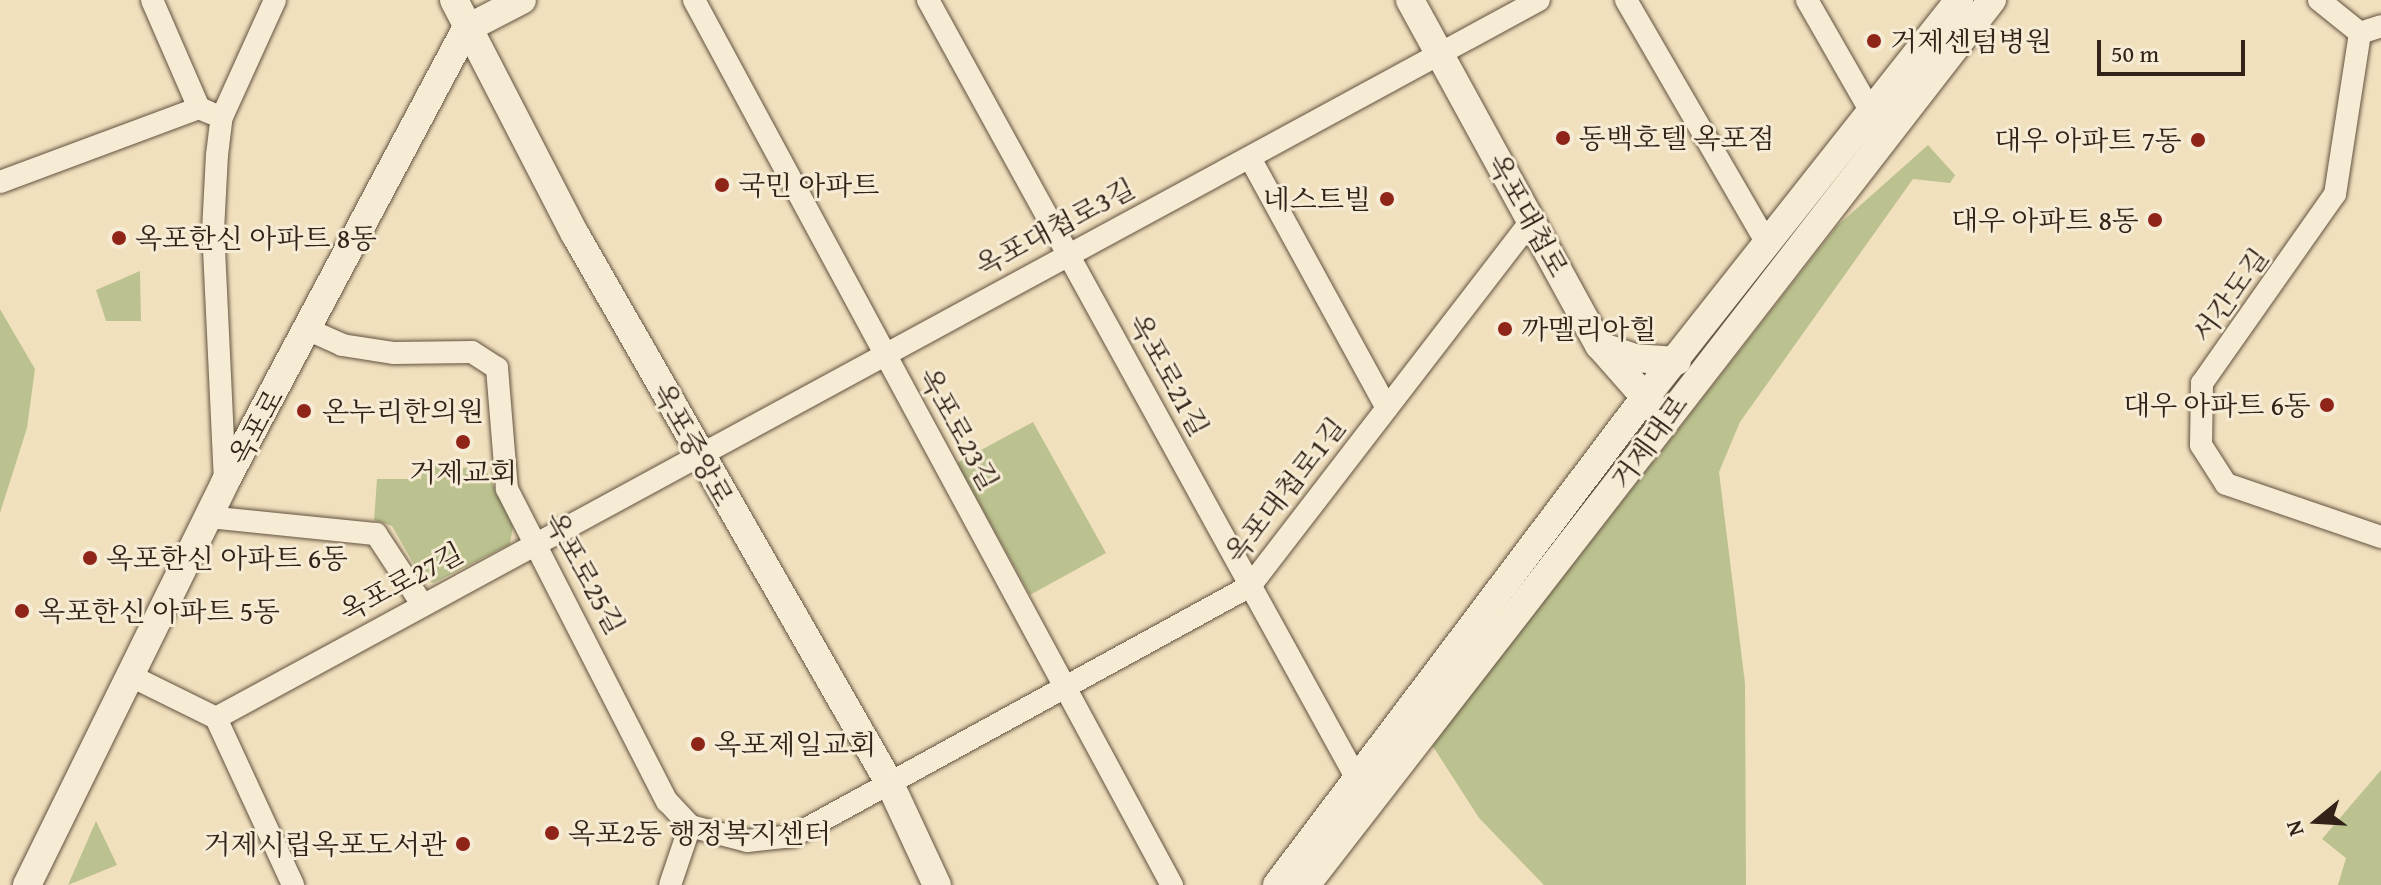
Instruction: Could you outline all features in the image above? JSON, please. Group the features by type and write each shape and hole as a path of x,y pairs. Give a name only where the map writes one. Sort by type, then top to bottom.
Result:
{"street":[{"path":"152,0 199,108"},
{"path":"225,482 213,231 222,117 275,0"},
{"name":"옥포중앙로","path":"454,0 466,29 699,456 891,786 937,885"},
{"path":"466,29 522,0"},
{"name":"옥포로23길","path":"694,0 1172,885"},
{"name":"옥포로21길","path":"928,0 1357,779"},
{"name":"옥포대첩로","path":"1410,0 1599,345 1654,409"},
{"name":"옥포대첩로3길","path":"699,456 883,353 1539,0"},
{"path":"1626,0 1767,243"},
{"path":"1807,0 1870,110"},
{"name":"거제대로","path":"1277,885 1618,433 1654,409 1677,361 1870,110 1959,0"},
{"name":"거제대로","path":"1306,885 1654,409 1992,0"},
{"name":"서간도길","path":"2319,0 2370,30 2335,194 2202,383 2201,445 2226,484 2381,537"},
{"name":"옥포로","path":"27,885 225,482 309,330 466,29"},
{"path":"0,182 199,108 222,117"},
{"path":"1250,158 1387,408"},
{"name":"옥포대첩로1길","path":"690,826 765,842 891,786 1068,691 1250,586 1531,221"},
{"name":"옥포로25길","path":"309,330 342,345 394,353 472,352 497,368 506,413 499,461 667,801 690,826"},
{"path":"1599,345 1634,358 1677,361"},
{"path":"1599,345 1619,401 1618,433"},
{"name":"옥포로27길","path":"216,718 699,456"},
{"path":"208,517 376,534 422,604"},
{"path":"131,676 216,718 293,885"},
{"path":"670,885 690,826"}],"green space":[{"path":"1928,145 1955,175 1950,183 1913,179 1740,422 1719,472 1745,683 1746,885 1544,885 1479,818 1432,745 1837,226"},
{"path":"140,271 141,321 106,321 96,290"},
{"path":"0,309 35,369 27,428 0,513"},
{"path":"1033,422 1106,553 1030,595 957,463"},
{"path":"423,463 486,470 513,527 510,544 434,583 423,580 392,526 374,520 377,479 421,479"},
{"path":"2381,770 2381,885 2338,885 2346,858 2322,839"},
{"path":"96,821 117,865 68,885"}],"place":[{"name":"거제센텀병원","path":"1874,41"},
{"name":"동백호텔 옥포점","path":"1563,138"},
{"name":"대우 아파트 7동","path":"2198,140"},
{"name":"국민 아파트","path":"722,185"},
{"name":"네스트빌","path":"1387,199"},
{"name":"대우 아파트 8동","path":"2155,220"},
{"name":"옥포한신 아파트 8동","path":"119,238"},
{"name":"까멜리아힐","path":"1505,329"},
{"name":"대우 아파트 6동","path":"2327,405"},
{"name":"온누리한의원","path":"304,411"},
{"name":"거제교회","path":"463,442"},
{"name":"옥포한신 아파트 6동","path":"90,558"},
{"name":"옥포한신 아파트 5동","path":"22,611"},
{"name":"옥포제일교회","path":"698,744"},
{"name":"옥포2동 행정복지센터","path":"552,833"},
{"name":"거제시립옥포도서관","path":"463,844"}]}
